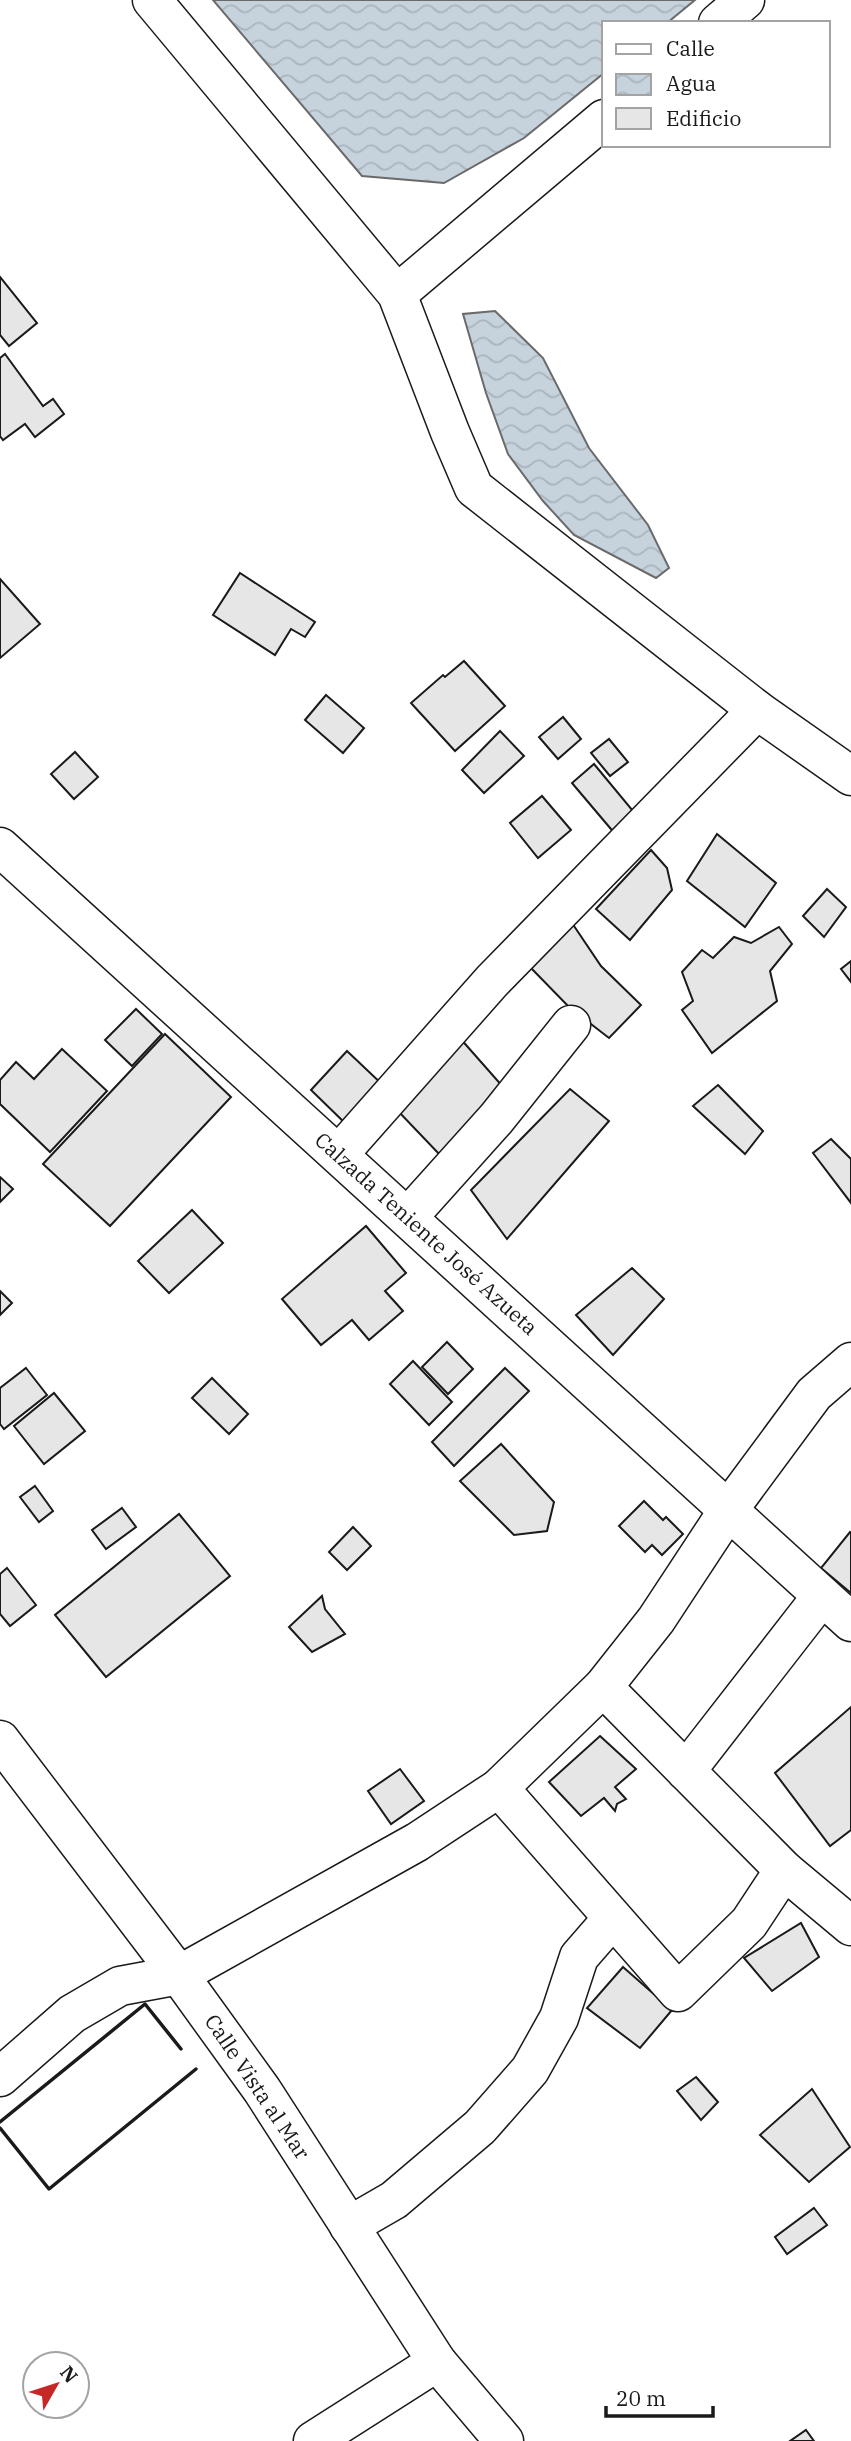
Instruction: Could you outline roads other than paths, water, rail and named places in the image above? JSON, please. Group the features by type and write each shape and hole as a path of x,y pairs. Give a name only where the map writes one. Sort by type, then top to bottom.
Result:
{"street":[{"path":"152,0 397,294 474,488 757,710 851,776"},
{"path":"720,21 745,0"},
{"path":"397,294 602,121"},
{"path":"339,1154 492,981 757,710"},
{"name":"Calzada Teniente José Azueta","path":"0,847 851,1622"},
{"path":"408,1217 496,1119 571,1025"},
{"path":"0,2077 72,2014 120,1986 179,1975 417,1842 499,1788 603,1687 656,1620 729,1509 814,1394 851,1362"},
{"path":"686,1771 822,1596"},
{"path":"603,1687 784,1870 851,1926"},
{"name":"Calle Vista al Mar","path":"0,1740 179,1975 262,2090 438,2362 504,2441"},
{"path":"499,1788 678,1992 749,1923 784,1870"},
{"path":"349,2226 394,2200 480,2127 530,2070 559,2018 579,1957 612,1919"},
{"path":"313,2441 438,2362"}],"water":[{"path":"213,0 695,0 669,21 602,21 602,75 524,138 444,183 362,176"},
{"path":"495,311 543,358 589,448 648,525 669,568 656,578 574,535 543,501 508,454 486,393 463,314"}]}
